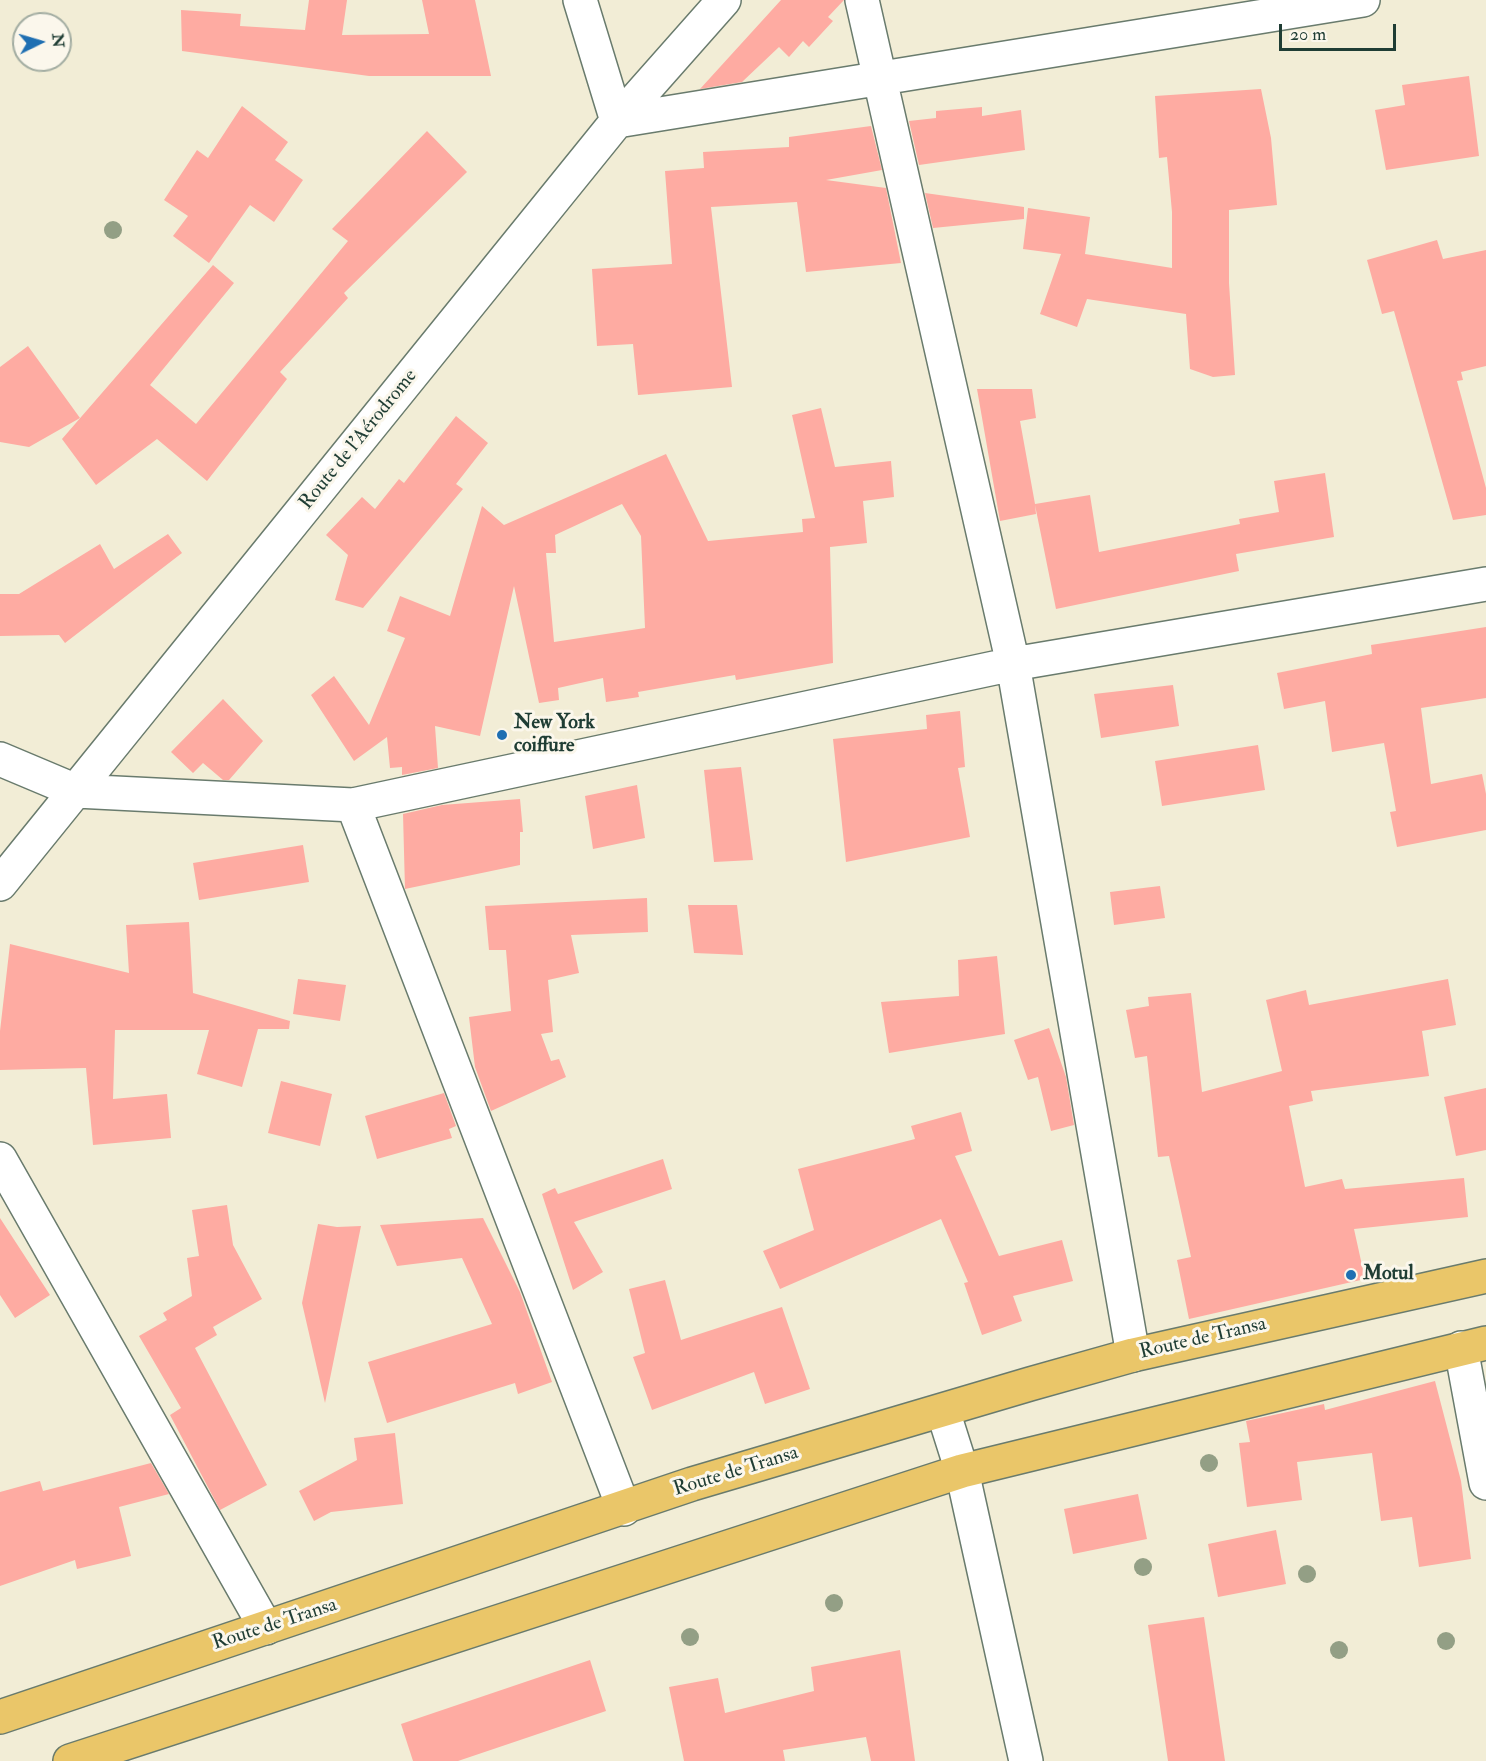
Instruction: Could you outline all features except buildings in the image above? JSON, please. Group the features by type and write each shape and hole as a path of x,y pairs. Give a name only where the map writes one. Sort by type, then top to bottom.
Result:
{"main road":[{"name":"Route de Transa","path":"0,1717 624,1509 692,1484 1133,1355 1486,1276"},
{"path":"70,1761 962,1471 1474,1346"}],"street":[{"path":"580,0 616,121 1363,0"},
{"name":"Route de l'Aérodrome","path":"0,884 616,121 724,0"},
{"path":"862,0 1013,664 1133,1355"},
{"path":"0,759 76,790 353,805 1013,664 1486,584"},
{"path":"353,805 624,1509"},
{"path":"0,1159 266,1628"},
{"path":"1474,1346 1486,1483"},
{"path":"943,1411 962,1471 1026,1761"}],"place":[{"name":"New York coiffure","path":"502,735"},
{"name":"Motul","path":"1351,1275"}]}
